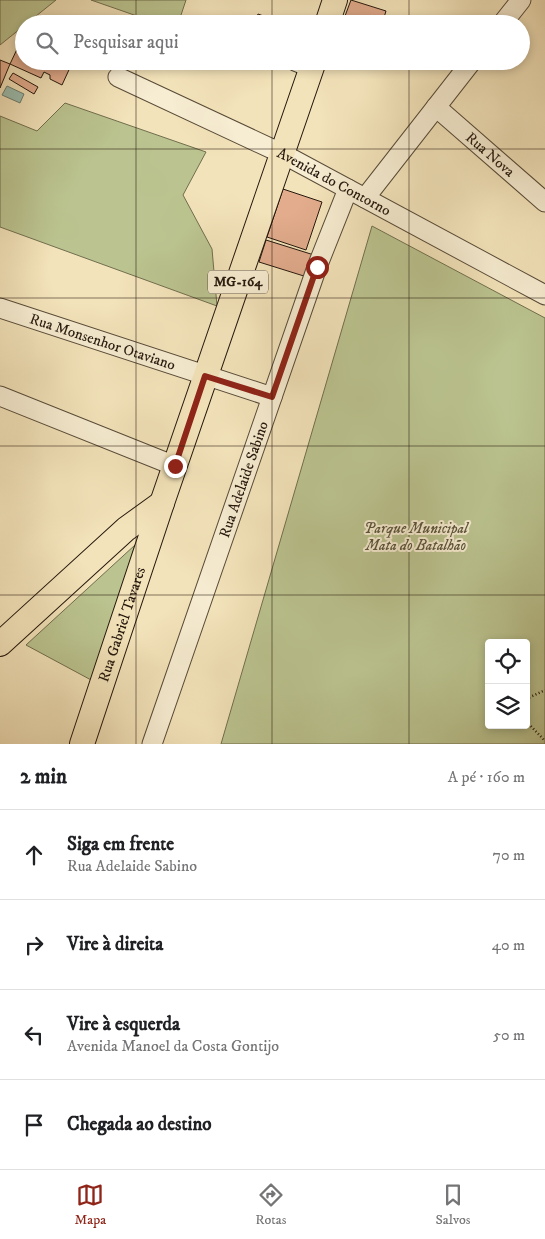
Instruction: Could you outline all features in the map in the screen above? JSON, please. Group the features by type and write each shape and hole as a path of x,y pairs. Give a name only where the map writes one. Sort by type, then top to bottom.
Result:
{"main road":[{"path":"330,15 335,0"},
{"name":"MG-164","path":"162,503 282,154 305,70"},
{"path":"0,644 126,529 162,503"},
{"name":"Rua Gabriel Tavares","path":"82,744 162,503"}],"street":[{"path":"509,15 521,0"},
{"path":"365,198 465,70"},
{"name":"Avenida do Contorno","path":"118,77 282,154 545,295"},
{"name":"Rua Nova","path":"436,107 545,202"},
{"name":"Rua Adelaide Sabino","path":"152,744 320,258 348,189"},
{"name":"Rua Monsenhor Otaviano","path":"0,308 272,397"},
{"path":"0,396 175,466"}],"path":[{"path":"530,697 545,690"},
{"path":"530,725 545,741"}],"green space":[{"path":"0,0 56,0 37,15 15,15 15,33 0,45"},
{"path":"91,0 186,0 181,15 134,15"},
{"path":"65,103 206,152 183,195 212,249 217,306 0,227 0,116 37,131"},
{"name":"Parque Municipal Mata do Batalhão","path":"372,226 545,318 545,744 221,744"},
{"path":"135,545 93,681 26,645"}],"shaded area":[{"path":"7,86 24,94 20,103 2,95"}],"building":[{"path":"351,0 386,11 385,15 345,15"},
{"path":"15,53 15,66 10,64"},
{"path":"0,60 10,64 0,88"},
{"path":"23,70 69,70 62,85 50,79 50,75 44,72 41,78"},
{"path":"13,73 38,87 34,94 9,79"},
{"path":"283,189 322,202 306,250 267,237"},
{"path":"266,240 314,255 307,277 259,262"}],"route":[{"path":"175,466 205,376 272,397 317,267"}]}
